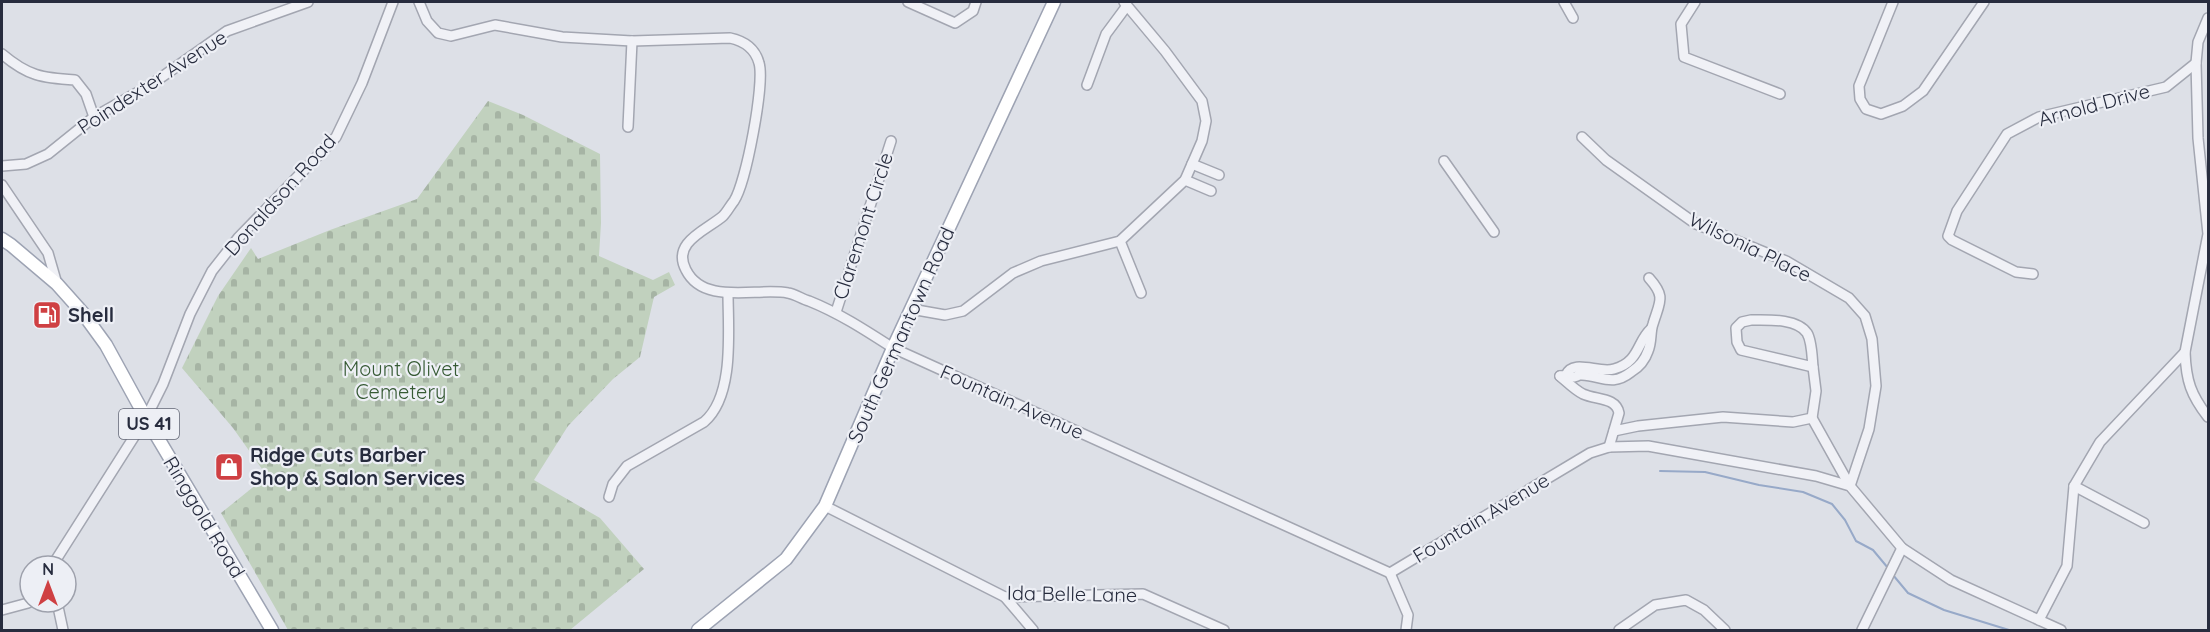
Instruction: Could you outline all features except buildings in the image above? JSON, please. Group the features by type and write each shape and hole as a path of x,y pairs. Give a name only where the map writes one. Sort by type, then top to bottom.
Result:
{"main road":[{"name":"South Germantown Road","path":"698,630 786,559 825,506 893,348 1054,2"},
{"name":"Ringgold Road","path":"2,239 57,284 82,312 106,345 146,418 272,630"}],"street":[{"name":"Poindexter Avenue","path":"2,166 26,164 48,154 94,117 149,86 227,31 308,2"},
{"name":"Donaldson Road","path":"60,554 146,418 163,384 190,314 212,271 238,238 336,137 362,83 393,2"},
{"path":"419,2 427,21 438,33 451,36 495,25 562,37 632,41 628,127"},
{"path":"908,2 955,23 973,11 976,2"},
{"path":"1564,2 1573,18"},
{"path":"1695,2 1681,24 1684,57 1780,94"},
{"path":"1893,2 1859,86 1860,99 1866,109 1881,114 1903,106 1923,91 1984,2"},
{"path":"911,309 945,315 963,311 1013,273 1041,261 1120,241 1185,180 1202,141 1206,122 1202,101 1166,51 1125,4 1106,34 1087,85"},
{"path":"2208,18 2198,42 2196,63 2198,138 2208,234 2185,352 2189,386 2195,401 2208,417"},
{"name":"Fountain Avenue","path":"632,41 730,38 744,41 754,51 760,64 756,116 745,170 736,198 723,215 694,236 686,245 682,258 685,269 701,285 728,293 787,293 836,312 893,348 1390,573 1561,469 1590,453 1608,447 1648,446 1816,476 1850,486"},
{"path":"2,54 23,71 45,78 75,80 86,94 94,117"},
{"name":"Arnold Drive","path":"2033,274 2016,272 1948,236 1957,211 2007,134 2038,117 2166,87 2196,63"},
{"name":"Wilsonia Place","path":"1582,136 1606,160 1696,224 1786,261 1849,298 1865,316 1872,339 1876,386 1869,429 1850,486"},
{"name":"Claremont Circle","path":"836,312 891,141"},
{"path":"1444,161 1494,232"},
{"path":"1192,164 1219,175"},
{"path":"1185,180 1211,191"},
{"path":"2,185 48,253 57,284"},
{"path":"1120,241 1141,293"},
{"path":"1608,447 1620,413 1615,404 1581,393 1560,376 1573,377 1581,374 1610,380 1619,379 1627,376 1643,361 1650,345 1651,328 1661,298 1660,290 1649,278"},
{"path":"609,497 613,484 627,466 704,422 711,414 722,389 726,372 728,293"},
{"path":"1813,367 1741,350 1737,342 1737,328 1742,322 1769,320 1793,324 1808,334 1813,367 1816,391 1812,418 1850,486 1902,548 1951,580 2061,630"},
{"path":"2039,620 2067,566 2074,486 2100,442 2185,352"},
{"path":"1614,431 1638,426 1723,417 1793,422 1812,418"},
{"path":"2074,486 2144,523"},
{"name":"Ida Belle Lane","path":"825,506 1005,597 1143,594 1224,630"},
{"path":"1862,630 1902,548"},
{"path":"1390,573 1408,615 1406,630"},
{"path":"1005,597 1033,630"},
{"path":"1619,630 1655,605 1686,600 1704,610 1725,630"},
{"path":"2,610 18,606"},
{"path":"60,614 63,630"}],"green space":[{"name":"Mount Olivet Cemetery","path":"488,101 523,115 600,154 599,256 653,280 669,272 675,285 654,297 640,357 613,379 568,426 534,480 600,518 644,569 570,630 288,630 221,513 267,476 233,428 182,368 218,296 251,248 258,259 417,199"}],"waterway":[{"path":"1660,471 1705,472 1759,485 1803,492 1832,504 1845,520 1856,541 1873,550 1888,568"},
{"path":"1893,575 1908,593 1944,610 2009,630"}],"place":[{"name":"Shell","path":"47,315"},
{"name":"Ridge Cuts Barber Shop & Salon Services","path":"229,467"}]}
